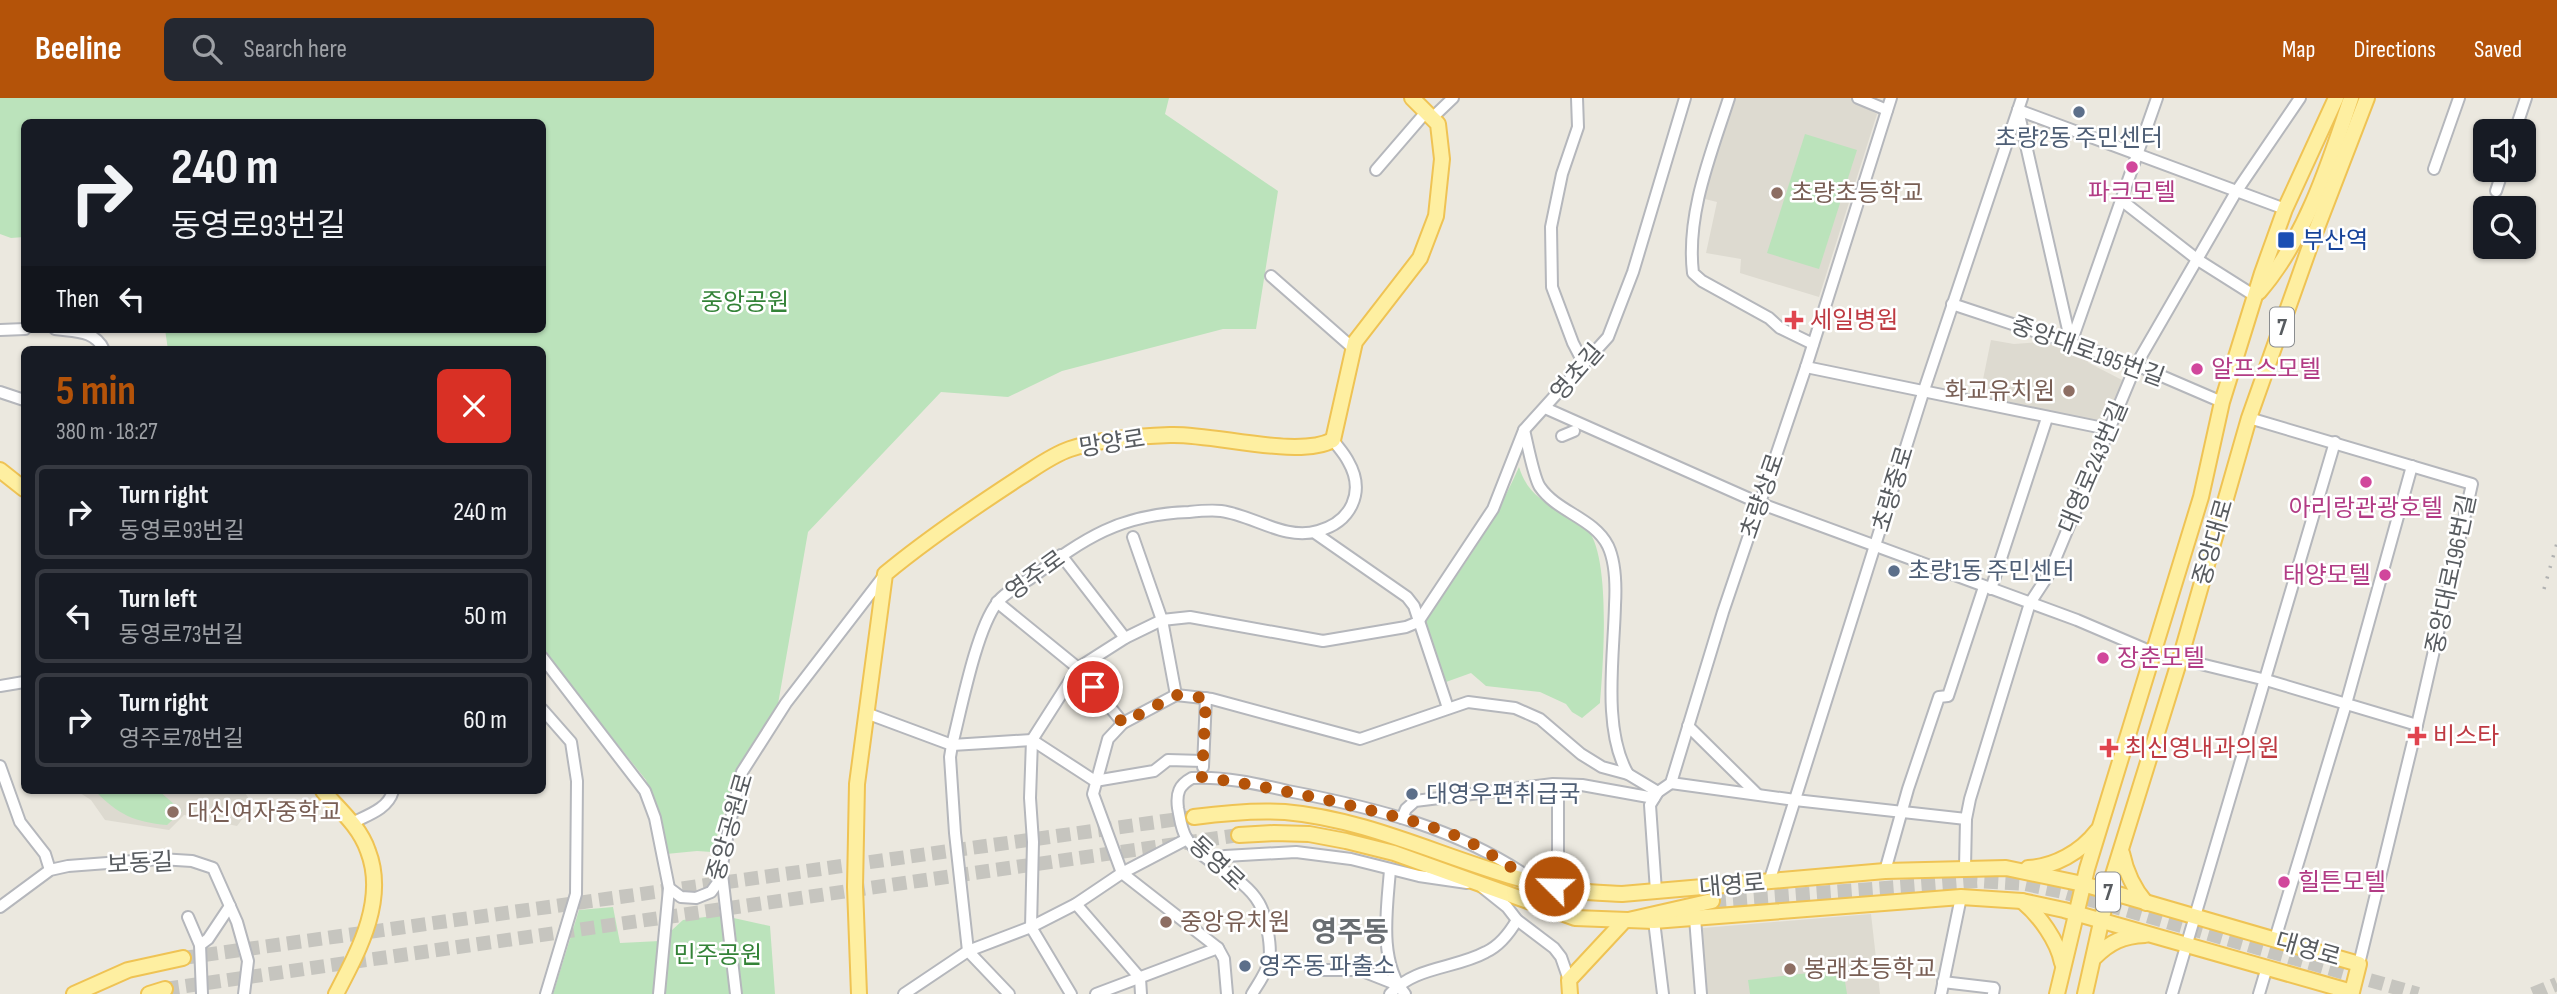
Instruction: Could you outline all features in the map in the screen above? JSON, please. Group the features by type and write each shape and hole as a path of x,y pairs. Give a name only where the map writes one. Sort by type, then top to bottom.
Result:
{"main road":[{"path":"1333,440 1359,337 1420,258 1436,216 1441,159 1438,124 1412,98"},
{"name":"중앙대로","path":"2057,994 2083,884 2201,497 2222,402 2255,296 2285,209 2336,98"},
{"name":"중앙대로","path":"2255,296 2271,278 2309,211 2333,154 2351,98"},
{"name":"중앙대로","path":"2085,994 2108,891 2180,659 2249,418 2310,246 2367,98"},
{"name":"망양로","path":"885,574 919,546 1010,484 1068,449 1106,441 1171,434 1287,446 1315,447 1333,440"},
{"path":"0,470 21,487"},
{"path":"859,994 855,887 857,784 885,574"},
{"path":"326,794 352,823 368,850 374,877 371,915 354,959 336,994"},
{"name":"대영로","path":"1194,817 1262,811 1287,812 1400,837 1537,882 1579,891 1622,894 1885,871 2006,869 2083,884 2359,964 2352,993 2102,919 2022,901 1961,897 1654,921 1575,918 1394,853 1346,841 1309,834 1274,832 1239,835"},
{"path":"2006,869 2039,867 2063,859 2088,842 2100,827"},
{"path":"2121,850 2130,878 2147,904"},
{"path":"1569,987 1624,921 1712,901 1622,894"},
{"path":"2022,901 2032,910 2060,950 2063,969"},
{"path":"2094,958 2113,942 2128,936 2152,934"},
{"path":"74,994 128,970 183,958"},
{"path":"149,994 165,989"}],"street":[{"path":"1376,170 1429,115 1453,98"},
{"path":"1577,98 1578,127 1562,174 1551,227 1552,287 1573,343 1584,363"},
{"name":"영초길","path":"1418,622 1493,509 1524,430 1608,337 1633,272 1685,98"},
{"path":"1729,98 1700,188 1691,256 1693,273 1702,281 1769,318 1780,328 1813,344"},
{"path":"1858,98 1887,110"},
{"name":"초량상로","path":"1671,783 1891,98"},
{"name":"초량중로","path":"1769,882 1923,393 2017,104 2022,98"},
{"path":"2071,343 2157,98"},
{"name":"대영로243번길","path":"1965,868 1966,819 1970,799 2030,603 2049,574 2136,365 2236,192 2300,98"},
{"path":"2434,169 2459,98"},
{"path":"2519,119 2526,98"},
{"path":"2017,104 2137,155 2285,209"},
{"path":"2017,104 2071,343"},
{"path":"2496,191 2499,182"},
{"path":"2122,200 2199,260 2255,296"},
{"path":"1271,276 1354,349"},
{"name":"중앙대로195번길","path":"1952,304 2136,365 2222,402"},
{"path":"0,330 21,329"},
{"path":"88,333 99,340 102,346"},
{"path":"1806,367 2108,429"},
{"path":"0,392 21,399"},
{"path":"1545,408 1759,503 2030,603 2152,652"},
{"path":"1885,871 1938,697 1948,696 2048,418"},
{"name":"중앙대로196번길","path":"2249,418 2472,484 2359,964"},
{"path":"1524,430 1539,486 1557,503 1595,528 1608,547 1616,580 1611,685 1620,761 1628,774 1656,795"},
{"path":"1562,436 1574,431"},
{"path":"1315,533 1334,526 1348,515 1354,500 1355,480 1349,462 1333,440"},
{"path":"2172,994 2335,442"},
{"path":"2275,940 2346,704 2412,466"},
{"name":"영주로","path":"968,951 956,833 952,745 975,656 997,602 1061,555 1104,530 1132,518 1159,513 1222,511 1276,529 1315,533"},
{"path":"1315,533 1408,597 1448,708"},
{"path":"1133,537 1162,620 1176,695"},
{"path":"1061,555 1125,638"},
{"name":"중앙공원로","path":"546,662 645,791 655,818 669,888 681,897 704,896 716,886 722,871 742,772 779,713 885,574"},
{"path":"997,602 1078,668 1123,723"},
{"path":"1071,994 1031,927 1032,740 1078,668 1125,638 1162,620 1190,617 1322,641 1406,627 1418,622"},
{"path":"2180,659 2266,680 2417,724"},
{"path":"0,686 21,682"},
{"path":"1227,994 1224,959 1218,948 1122,873 1093,794 1108,739 1123,723 1176,695 1206,698 1360,739 1468,702 1515,708 1539,719 1581,754 1602,767 1628,774"},
{"path":"1206,698 1202,777 1289,791 1402,818 1460,837 1537,882"},
{"path":"866,713 952,745 1032,740 1095,781 1154,771 1168,760 1203,761"},
{"path":"546,714 571,742 577,782 576,894 546,994"},
{"path":"1688,726 1757,794"},
{"path":"0,766 20,822 45,854 50,870 0,907"},
{"name":"동영로","path":"1202,777 1182,783 1178,791 1181,827 1186,839 1243,886 1258,902 1266,924 1269,961 1252,994"},
{"path":"1656,891 1650,805 1656,795 1671,783 1966,819"},
{"path":"1554,886 1558,856 1558,785"},
{"path":"1402,818 1406,809 1415,801 1483,791 1582,785 1656,795"},
{"path":"352,823 382,808 392,794"},
{"path":"904,994 968,951 1031,927 1076,904 1122,873 1186,839"},
{"path":"1482,849 1492,863 1482,866"},
{"path":"1212,862 1225,856 1296,852 1351,859 1435,879 1477,884 1507,907 1517,920 1554,948 1561,957 1569,987"},
{"name":"보동길","path":"50,870 68,866 160,859 192,860 214,868 248,961 244,994"},
{"path":"1390,870 1387,925 1389,967 1402,990"},
{"path":"722,871 736,994"},
{"path":"659,994 669,888"},
{"path":"1941,994 1961,897"},
{"path":"1076,904 1140,978 1141,994"},
{"path":"200,945 208,939 230,906"},
{"path":"188,917 200,945 202,994"},
{"path":"1695,918 1701,994"},
{"path":"1390,994 1402,990 1422,972 1486,952 1510,932 1517,920"},
{"path":"1654,921 1663,994"},
{"path":"1096,994 1218,948"},
{"path":"968,951 1009,994"},
{"path":"2259,994 2267,967"},
{"path":"1311,970 1360,970 1402,990"},
{"path":"1943,982 1994,988 1993,994"}],"shaded area":[{"name":"초량초등학교","path":"1732,98 1850,98 1877,114 1819,297 1740,273 1741,259 1706,253 1717,202 1701,198"},
{"path":"1991,340 2014,344 2042,342 2080,353 2089,363 2124,381 2105,424 1979,399"},
{"name":"대신여자중학교","path":"82,794 246,794 250,809 237,826 184,815 169,830 105,820 91,800"},
{"name":"봉래초등학교","path":"1871,914 1880,994 1706,994 1700,943 1703,928"}],"green space":[{"name":"중앙공원","path":"0,98 1169,98 1165,114 1278,191 1256,329 1223,329 1062,371 1008,397 941,392 808,532 778,704 737,769 712,852 666,854 659,817 646,780 546,655 546,346 167,346 166,333 546,333 546,119 21,119 21,237 11,238 0,234"},
{"path":"1805,134 1857,150 1819,269 1767,253"},
{"path":"1519,467 1524,480 1538,497 1585,527 1594,540 1599,559 1604,610 1600,703 1582,718 1566,704 1540,692 1486,686 1471,673 1446,682 1421,626 1487,529"},
{"path":"98,794 162,794 182,811 167,825 145,822 112,806"},
{"name":"민주공원","path":"613,907 620,943 660,941 683,920 720,915 770,926 775,994 553,994 579,910"},
{"path":"1843,969 1847,994 1750,994 1748,980"}],"tunnel":[{"path":"183,958 1193,817"},
{"path":"165,989 1239,835"},
{"path":"1712,901 1977,881 2025,884 2063,892 2418,994"},
{"path":"2533,994 2557,984"}],"railway":[{"path":"2544,589 2557,543"}],"place":[{"name":"초량2동 주민센터","path":"2079,112"},
{"name":"파크모텔","path":"2132,167"},
{"name":"초량초등학교","path":"1777,193"},
{"name":"부산역","path":"2286,240"},
{"name":"세일병원","path":"1794,320"},
{"name":"알프스모텔","path":"2197,369"},
{"name":"화교유치원","path":"2069,391"},
{"name":"아리랑관광호텔","path":"2366,482"},
{"name":"초량1동 주민센터","path":"1894,571"},
{"name":"태양모텔","path":"2385,575"},
{"name":"장춘모텔","path":"2103,658"},
{"name":"비스타","path":"2417,736"},
{"name":"최신영내과의원","path":"2109,748"},
{"name":"대영우편취급국","path":"1412,794"},
{"name":"대신여자중학교","path":"173,812"},
{"name":"힐튼모텔","path":"2284,882"},
{"name":"중앙유치원","path":"1166,922"},
{"name":"영주동 파출소","path":"1245,966"},
{"name":"봉래초등학교","path":"1790,969"}],"district":[{"name":"영주동","path":"1350,931"}],"route":[{"path":"1093,687 1123,723 1176,695 1206,698 1202,777 1266,786 1402,818 1460,837 1537,882 1554,886"}]}
